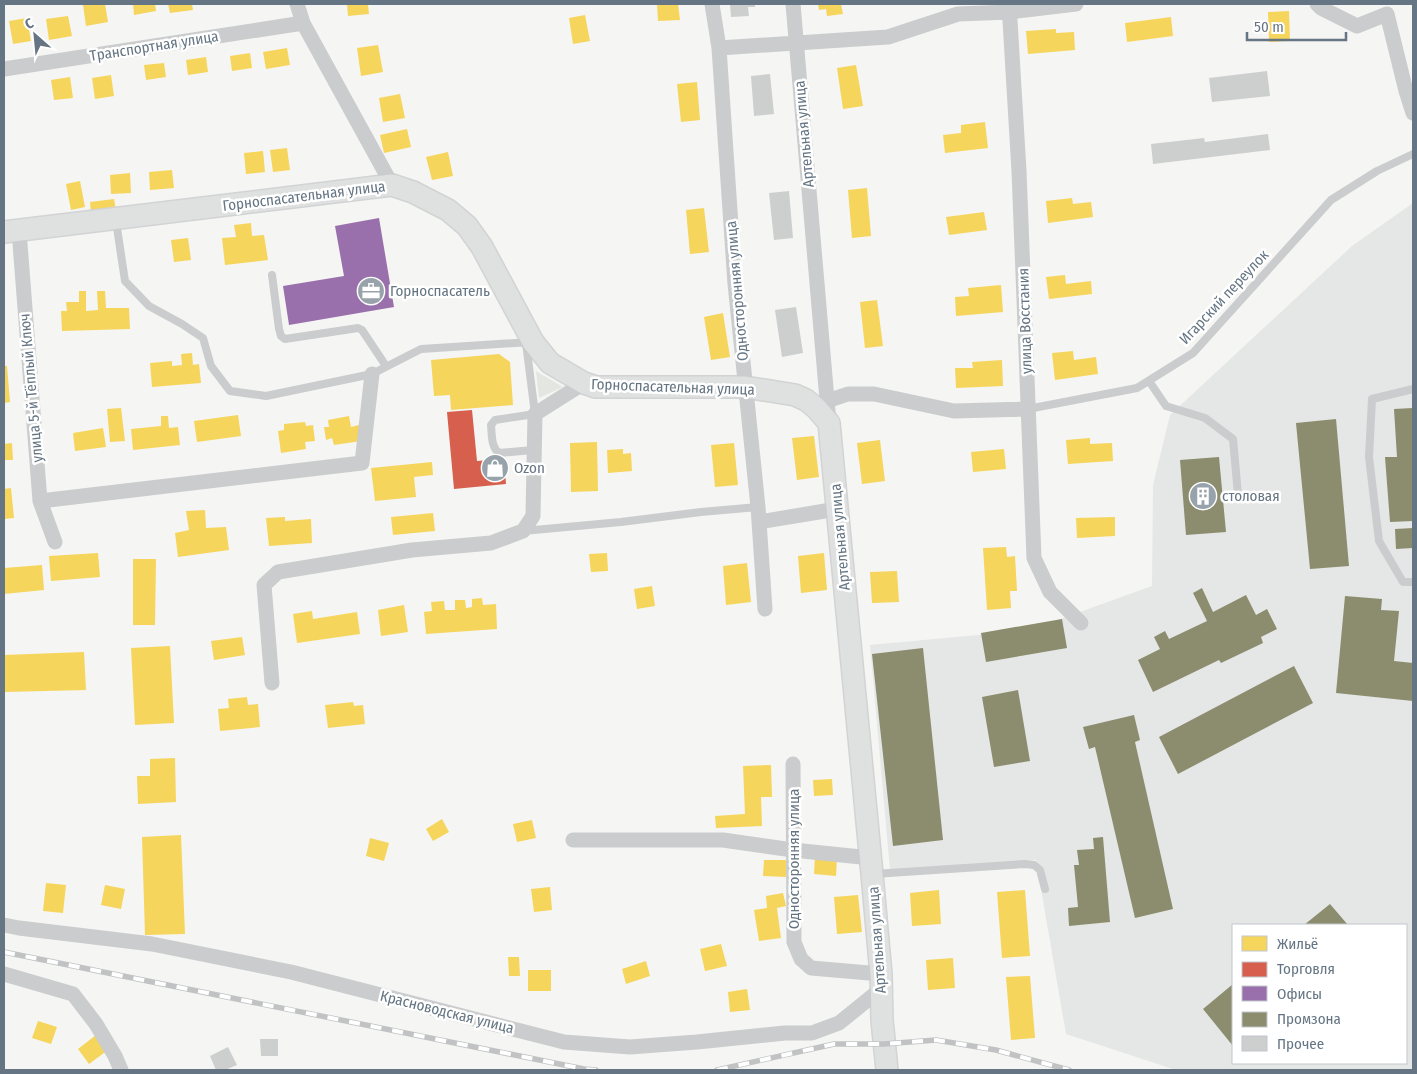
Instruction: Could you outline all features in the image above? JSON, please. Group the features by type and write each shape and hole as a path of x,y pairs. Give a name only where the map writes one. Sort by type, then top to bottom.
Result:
{"main road":[{"name":"Горноспасательная улица","path":"11,231 392,185 413,192 448,210 467,226 482,247 530,342 550,363 584,383 596,387 745,387 795,395 806,400 816,408 829,423"},
{"name":"Артельная улица","path":"829,423 871,866 886,1070"}],"street":[{"path":"297,4 304,24 392,185"},
{"name":"Односторонняя улица","path":"712,4 719,48 735,284 758,514 765,609"},
{"name":"Артельная улица","path":"793,4 829,423"},
{"path":"719,48 888,37 958,14 1009,8 1076,4"},
{"path":"1317,4 1321,8 1357,26 1388,9 1406,91 1413,113"},
{"name":"улица Восстания","path":"1009,8 1019,171 1034,558 1050,592 1081,623"},
{"name":"Транспортная улица","path":"4,69 304,24"},
{"name":"улица 5-й Тёплый Ключ","path":"11,231 40,502 55,542"},
{"path":"40,502 362,463 372,374"},
{"path":"272,683 264,585 278,572 412,550 491,543 523,531 533,516 535,414 584,383"},
{"path":"827,401 848,394 874,394 954,411 1028,410"},
{"path":"758,514 837,509"},
{"name":"Односторонняя улица","path":"793,764 794,942 801,959 810,968 881,982"},
{"path":"573,840 723,840 793,850 871,866"},
{"name":"Красноводская улица","path":"4,925 152,944 290,972 564,1042 630,1047 784,1033 812,1033 839,1023 881,982"},
{"path":"4,974 73,994 96,1024 121,1070"}],"lane":[{"name":"Игарский переулок","path":"1028,410 1137,388 1194,353 1331,200 1377,171 1413,154"},
{"path":"115,219 125,281 149,306 203,338 210,366 230,391 266,396 372,374 421,349 530,342 535,414 495,420 491,425 493,444 495,450 499,453 533,450"},
{"path":"272,275 281,336 285,339 358,328 362,330 386,366"},
{"path":"1149,380 1166,406 1205,418 1233,439 1238,495"},
{"path":"1413,389 1372,399 1369,457 1379,541 1403,582 1413,582"},
{"path":"523,531 701,512 758,514"},
{"path":"871,866 1034,865 1040,870 1045,889"}],"shaded area":[{"path":"1413,203 1413,1070 1176,1070 1066,1034 1036,860 966,867 890,870 870,645 1030,630 1152,586 1153,485 1170,415 1352,246"},
{"path":"536,371 563,387 539,398"}],"building: Жильё":[{"path":"105,4 108,22 86,26 83,5"},
{"path":"133,4 155,4 156,11 134,15"},
{"path":"168,4 192,4 193,10 170,13"},
{"path":"347,4 368,4 369,14 348,16"},
{"path":"657,4 678,4 680,20 658,21"},
{"path":"818,4 841,4 843,14 827,16 826,9 819,10"},
{"path":"1289,11 1290,41 1269,42 1268,12"},
{"path":"585,15 590,41 573,44 569,18"},
{"path":"68,16 72,36 49,40 46,19"},
{"path":"1171,17 1173,36 1127,42 1125,23"},
{"path":"27,18 31,41 13,44 9,21"},
{"path":"1056,29 1056,33 1074,32 1075,50 1028,54 1026,31"},
{"path":"378,45 383,72 361,76 357,48"},
{"path":"287,48 290,65 266,69 263,52"},
{"path":"250,53 252,68 232,71 230,56"},
{"path":"206,57 208,72 188,75 186,60"},
{"path":"164,63 166,77 146,80 144,65"},
{"path":"856,65 863,106 843,109 837,68"},
{"path":"111,75 114,96 95,99 92,78"},
{"path":"70,77 73,98 54,100 51,80"},
{"path":"697,82 700,120 681,122 677,84"},
{"path":"400,94 405,118 383,122 379,98"},
{"path":"985,122 988,148 945,153 943,135 961,133 961,125"},
{"path":"407,129 411,147 384,153 380,135"},
{"path":"287,148 290,170 273,172 270,150"},
{"path":"263,151 265,172 246,174 244,153"},
{"path":"448,152 453,176 432,180 426,157"},
{"path":"172,170 174,188 150,190 149,172"},
{"path":"130,173 131,193 111,194 110,175"},
{"path":"80,181 85,207 71,210 66,184"},
{"path":"867,188 871,236 852,238 848,190"},
{"path":"1072,198 1073,204 1091,202 1093,217 1048,223 1046,201"},
{"path":"114,199 116,210 91,213 90,202"},
{"path":"704,208 709,252 690,254 686,210"},
{"path":"984,212 987,230 949,235 946,217"},
{"path":"251,223 252,236 264,235 268,260 225,265 222,238 236,237 234,225"},
{"path":"188,238 191,260 174,262 171,240"},
{"path":"1065,275 1066,284 1091,281 1092,294 1049,299 1046,277"},
{"path":"1001,285 1003,312 956,316 955,297 969,296 968,288"},
{"path":"79,291 86,291 86,311 98,310 97,291 105,291 106,308 129,308 130,329 62,331 61,311 67,311 66,302 79,302"},
{"path":"877,300 883,346 865,348 860,302"},
{"path":"723,313 730,357 711,360 704,317"},
{"path":"1073,351 1074,360 1096,357 1098,374 1055,380 1052,353"},
{"path":"192,353 193,365 199,364 201,383 152,387 150,363 172,361 172,366 182,365 181,354"},
{"path":"499,354 510,362 513,405 451,410 450,395 434,396 431,360"},
{"path":"1002,360 1003,386 956,388 955,368 973,368 972,362"},
{"path":"4,366 7,366 10,402 4,403"},
{"path":"121,408 125,441 110,442 107,409"},
{"path":"238,415 241,436 197,442 194,421"},
{"path":"161,416 168,416 169,428 178,427 180,445 133,450 131,429 161,426"},
{"path":"349,416 351,427 359,425 361,441 334,445 332,438 326,440 324,427 329,427 328,420"},
{"path":"305,422 306,426 313,425 315,441 305,442 306,449 281,453 278,431 284,430 284,424"},
{"path":"103,428 106,447 75,451 73,433"},
{"path":"814,436 819,477 797,480 792,438"},
{"path":"1090,438 1090,444 1112,443 1113,461 1068,464 1066,440"},
{"path":"880,440 885,481 862,484 857,443"},
{"path":"597,442 598,491 571,492 570,443"},
{"path":"12,443 13,460 4,460 4,444"},
{"path":"734,443 738,485 715,487 711,445"},
{"path":"623,449 623,454 631,453 632,471 608,473 607,450"},
{"path":"1004,449 1006,469 973,472 971,452"},
{"path":"432,462 433,475 414,477 416,497 375,501 371,468"},
{"path":"11,488 14,518 4,519 4,489"},
{"path":"205,510 206,528 226,527 229,550 178,557 175,533 189,530 186,511"},
{"path":"433,513 435,531 393,535 391,517"},
{"path":"285,517 285,521 311,519 312,543 269,546 266,518"},
{"path":"1115,517 1115,536 1077,538 1076,518"},
{"path":"1006,547 1007,557 1015,556 1017,591 1010,591 1011,608 987,610 983,548"},
{"path":"98,553 100,577 51,581 49,556"},
{"path":"607,553 608,571 591,572 589,554"},
{"path":"824,553 827,590 801,593 798,556"},
{"path":"133,559 156,559 155,625 133,625"},
{"path":"747,563 751,602 726,605 723,566"},
{"path":"42,565 44,590 4,594 4,568"},
{"path":"897,571 899,602 872,603 870,572"},
{"path":"652,586 655,606 637,609 634,589"},
{"path":"482,598 483,605 496,604 497,629 426,634 424,612 432,611 431,602 444,601 445,610 455,610 455,600 465,600 466,608 472,607 472,599"},
{"path":"404,605 408,632 381,636 378,610"},
{"path":"312,611 313,619 357,612 360,634 297,643 293,614"},
{"path":"242,637 245,655 214,660 211,641"},
{"path":"170,646 174,723 135,725 131,648"},
{"path":"84,652 86,690 4,692 4,655"},
{"path":"247,697 248,705 258,704 260,727 220,731 218,709 229,708 228,699"},
{"path":"353,702 354,706 363,705 365,724 328,728 325,705"},
{"path":"175,758 176,802 138,804 137,776 150,776 150,759"},
{"path":"771,765 772,797 761,797 762,826 716,828 715,816 745,814 743,766"},
{"path":"832,779 833,795 814,796 813,780"},
{"path":"442,819 449,832 433,841 426,829"},
{"path":"532,820 536,838 517,842 513,824"},
{"path":"181,835 185,934 145,935 142,837"},
{"path":"370,838 389,843 384,861 366,856"},
{"path":"815,856 837,858 836,876 814,874"},
{"path":"764,860 786,860 786,877 763,876"},
{"path":"46,883 66,885 63,913 43,911"},
{"path":"105,885 125,889 121,909 101,905"},
{"path":"550,887 552,910 534,912 531,889"},
{"path":"939,890 941,924 912,926 910,893"},
{"path":"1025,890 1030,956 1002,958 997,892"},
{"path":"783,893 786,906 777,908 781,938 759,941 754,910 767,908 766,896"},
{"path":"858,895 862,932 837,934 834,897"},
{"path":"721,944 727,966 705,971 700,949"},
{"path":"508,957 519,957 520,976 509,976"},
{"path":"953,958 955,988 928,990 926,960"},
{"path":"646,961 650,976 626,984 622,969"},
{"path":"528,970 551,970 551,991 528,991"},
{"path":"1030,976 1035,1038 1011,1040 1006,977"},
{"path":"747,989 750,1010 730,1012 728,992"},
{"path":"38,1021 57,1027 51,1044 32,1038"},
{"path":"96,1035 108,1050 89,1064 78,1049"}],"building: Торговля":[{"path":"472,410 477,461 504,459 506,484 454,489 447,412"}],"building: Офисы":[{"path":"379,218 394,307 289,325 283,286 344,276 335,226"}],"building: Промзона":[{"path":"1413,408 1413,521 1390,522 1385,457 1397,457 1394,409"},
{"path":"1336,419 1349,566 1310,569 1296,423"},
{"name":"столовая","path":"1219,457 1226,532 1186,535 1180,460"},
{"path":"1413,528 1413,548 1396,549 1395,529"},
{"path":"1202,588 1213,612 1246,595 1256,615 1267,609 1277,629 1261,637 1263,643 1221,663 1219,660 1153,692 1138,660 1160,649 1154,637 1165,631 1169,639 1207,621 1193,593"},
{"path":"1345,596 1382,599 1381,610 1399,611 1394,661 1413,663 1413,701 1336,693"},
{"path":"1062,619 1067,648 986,662 981,633"},
{"path":"923,648 943,840 893,846 872,654"},
{"path":"1294,666 1313,703 1178,774 1159,737"},
{"path":"1018,690 1030,761 994,767 982,697"},
{"path":"1134,715 1140,740 1135,742 1173,909 1135,918 1095,747 1089,749 1083,727"},
{"path":"1103,837 1110,922 1069,926 1068,908 1078,907 1074,865 1079,865 1077,850 1094,849 1093,838"},
{"path":"1330,904 1347,924 1305,924"},
{"path":"1232,985 1232,1045 1203,1009"}],"building: Прочее":[{"path":"730,4 755,4 755,7 748,7 749,16 731,17"},
{"path":"1267,71 1270,96 1212,102 1209,78"},
{"path":"770,74 774,114 754,116 751,76"},
{"path":"1268,134 1270,150 1153,164 1151,144 1204,138 1205,142"},
{"path":"789,191 793,238 774,240 769,193"},
{"path":"796,307 803,353 782,357 775,310"},
{"path":"260,1039 278,1039 278,1056 261,1056"},
{"path":"228,1047 237,1065 225,1070 216,1070 210,1056"}],"railway":[{"path":"4,952 596,1070"},
{"path":"717,1070 834,1044 884,1044 936,1040 996,1050 1069,1070"}],"place":[{"name":"Горноспасатель","path":"371,291"},
{"name":"Ozon","path":"495,468"},
{"name":"столовая","path":"1203,496"}]}
